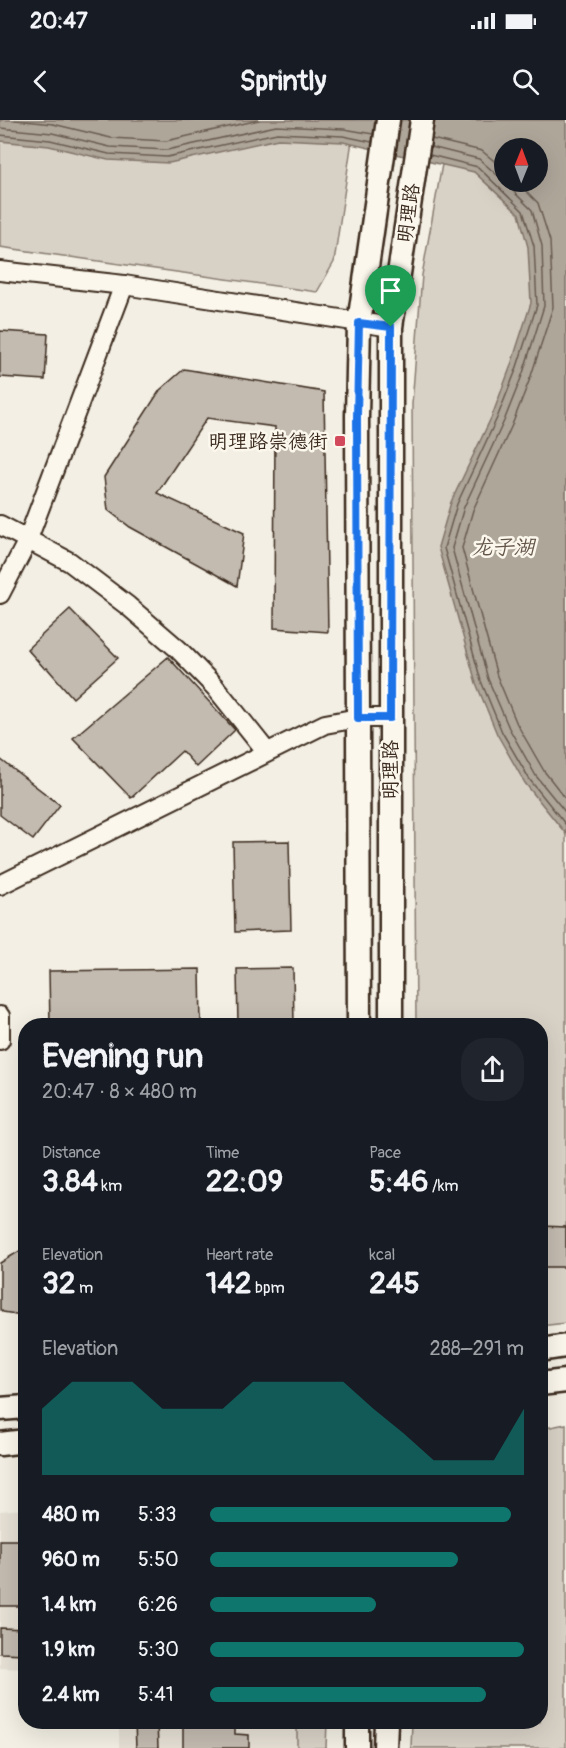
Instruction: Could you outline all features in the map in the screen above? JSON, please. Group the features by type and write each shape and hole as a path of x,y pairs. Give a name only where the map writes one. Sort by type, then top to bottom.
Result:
{"main road":[{"name":"明理路","path":"359,1018 357,416 359,323 388,120"},
{"name":"明理路","path":"391,1018 391,327 422,120"},
{"path":"548,1349 566,1346"},
{"path":"548,1383 566,1381"},
{"path":"0,1409 18,1408"},
{"path":"0,1443 18,1442"},
{"path":"357,1729 357,1748"},
{"path":"385,1748 386,1729"}],"street":[{"path":"0,271 124,285 391,327"},
{"path":"0,594 28,539 124,285"},
{"path":"0,525 70,562 128,606 178,649 215,687 267,752"},
{"path":"0,885 325,724 358,718 390,718"},
{"path":"0,1016 0,1040"}],"shaded area":[{"path":"0,120 355,120 334,262 317,292 0,247"},
{"path":"450,120 566,120 566,1323 548,1325 548,1018 416,1018 412,404 422,275"},
{"path":"566,1424 566,1748 411,1748 412,1729 548,1729 548,1427"},
{"path":"18,1510 18,1669 0,1668 0,1511"},
{"path":"119,1729 297,1729 297,1748 119,1748"},
{"path":"297,1729 327,1729 326,1748 297,1748"}],"water":[{"name":"龙子湖","path":"0,120 566,120 566,834 525,783 497,734 476,683 438,547 451,502 492,416 531,303 528,247 519,214 495,192 548,192 548,138 494,138 494,191 474,172 343,142 278,139 169,163 108,160 49,146 0,141"}],"building":[{"path":"0,331 48,334 45,380 0,377"},
{"path":"184,369 324,392 328,632 274,628 275,427 207,418 157,493 244,533 237,586 130,527 108,510 104,477 160,390"},
{"path":"70,609 118,658 73,698 27,649"},
{"path":"168,657 235,730 196,767 182,751 131,798 73,738"},
{"path":"0,759 60,805 33,840 0,815"},
{"path":"289,841 291,930 235,932 233,842"},
{"path":"293,968 294,1018 238,1018 237,969"},
{"path":"200,969 201,1018 50,1018 49,971"},
{"path":"548,1226 566,1227 566,1267 548,1267"},
{"path":"18,1252 18,1314 3,1312 0,1309 0,1263"},
{"path":"0,1540 18,1540 18,1606 0,1606"},
{"path":"0,1628 18,1629 18,1654 0,1653"},
{"path":"135,1729 157,1729 158,1748 136,1748"},
{"path":"183,1729 235,1729 235,1734 249,1735 249,1748 183,1748"}],"place":[{"name":"明理路崇德街","path":"340,441"}],"route":[{"path":"359,323 391,327 390,718 358,718 359,323"}]}
